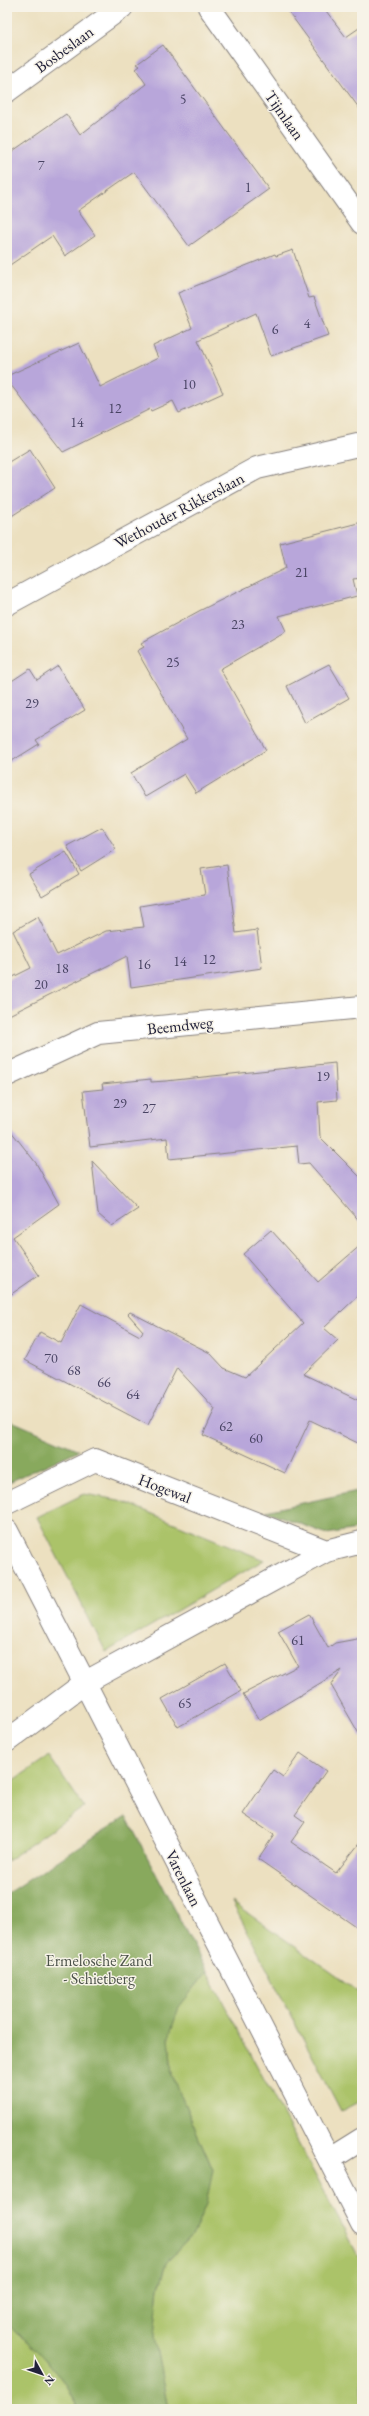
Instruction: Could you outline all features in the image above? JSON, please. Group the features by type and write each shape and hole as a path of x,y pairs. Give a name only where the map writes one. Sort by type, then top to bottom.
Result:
{"street":[{"name":"Bosbeslaan","path":"7,91 122,7"},
{"name":"Tijmlaan","path":"209,7 362,224"},
{"name":"Wethouder Rikkerslaan","path":"7,604 258,468 362,444"},
{"name":"Beemdweg","path":"7,1075 98,1033 362,1007"},
{"name":"Hogewal","path":"7,1503 96,1460 326,1551"},
{"name":"Varenlaan","path":"7,1531 86,1682 362,2224"},
{"path":"7,1741 86,1682 326,1551 362,1542"},
{"path":"330,2159 362,2139"}],"green space":[{"path":"7,1419 79,1450 7,1483"},
{"path":"362,1490 362,1528 327,1534 266,1511"},
{"path":"84,1494 119,1500 264,1560 106,1652 37,1517"},
{"path":"49,1756 84,1807 7,1861 7,1785"},
{"name":"Ermelosche Zand - Schietberg","path":"126,1816 207,1972 179,2007 169,2037 172,2075 213,2170 206,2204 194,2233 166,2263 159,2287 154,2337 168,2409 76,2409 66,2386 58,2374 27,2341 7,2324 7,1894"},
{"path":"7,1897 191,1992 207,1972 362,2263 362,2409 168,2409 154,2339","holes":["169,2038 172,2075 213,2170 194,2233 166,2263 159,2287 154,2333"]},
{"path":"232,1902 362,1994 362,2100 341,2111"},
{"path":"7,2324 27,2341 58,2374 66,2386 76,2409 7,2409"}],"building":[{"path":"285,7 323,7 346,37 362,26 362,112"},
{"path":"163,45 269,189 189,246 134,172 78,211 95,235 65,256 52,236 7,267 7,155 66,114 80,135 146,84 136,69 140,66 137,64"},
{"path":"293,250 309,298 314,297 328,336 271,356 256,313 198,340 223,393 179,413 173,401 151,411 150,409 63,452 7,380 7,376 79,343 100,387 158,358 153,346 192,328 178,293 275,254 276,256"},
{"path":"30,449 55,488 7,519 7,463"},
{"path":"362,522 362,578 353,579 357,596 279,616 286,631 220,669 266,750 196,793 184,774 145,797 131,773 187,739 137,651 144,647 141,643 199,611 286,568 280,543"},
{"path":"329,664 349,698 305,723 287,686"},
{"path":"58,666 85,710 36,740 39,744 7,764 7,684 30,669 37,680"},
{"path":"102,827 116,849 81,871 67,846"},
{"path":"66,852 79,874 42,896 29,874"},
{"path":"227,865 236,933 257,930 262,968 131,987 127,956 7,1016 7,980 31,968 13,931 38,917 57,955 106,931 144,927 140,906 205,895 201,869"},
{"path":"335,1063 337,1100 318,1102 320,1137 362,1179 362,1224 309,1163 299,1164 297,1146 169,1159 167,1138 90,1147 83,1091 103,1089 102,1084 151,1079 151,1082 166,1081"},
{"path":"7,1126 36,1163 59,1204 13,1237 39,1275 7,1297"},
{"path":"92,1161 138,1209 112,1226 98,1214"},
{"path":"271,1230 318,1282 362,1244 362,1292 324,1328 338,1340 303,1374 362,1402 362,1445 310,1420 285,1473 203,1435 215,1409 177,1368 148,1425 25,1360 40,1332 61,1343 81,1304 140,1336 143,1331 128,1314 130,1312 210,1353 224,1368 245,1377 303,1323 243,1254"},
{"path":"309,1614 328,1648 335,1643 362,1638 362,1739 331,1685 342,1670 259,1720 243,1694 298,1666 278,1631"},
{"path":"225,1663 241,1691 178,1727 162,1699"},
{"path":"300,1753 326,1771 295,1815 305,1822 291,1842 336,1873 362,1840 362,1931 258,1859 274,1835 243,1814 273,1770 283,1777"}]}
